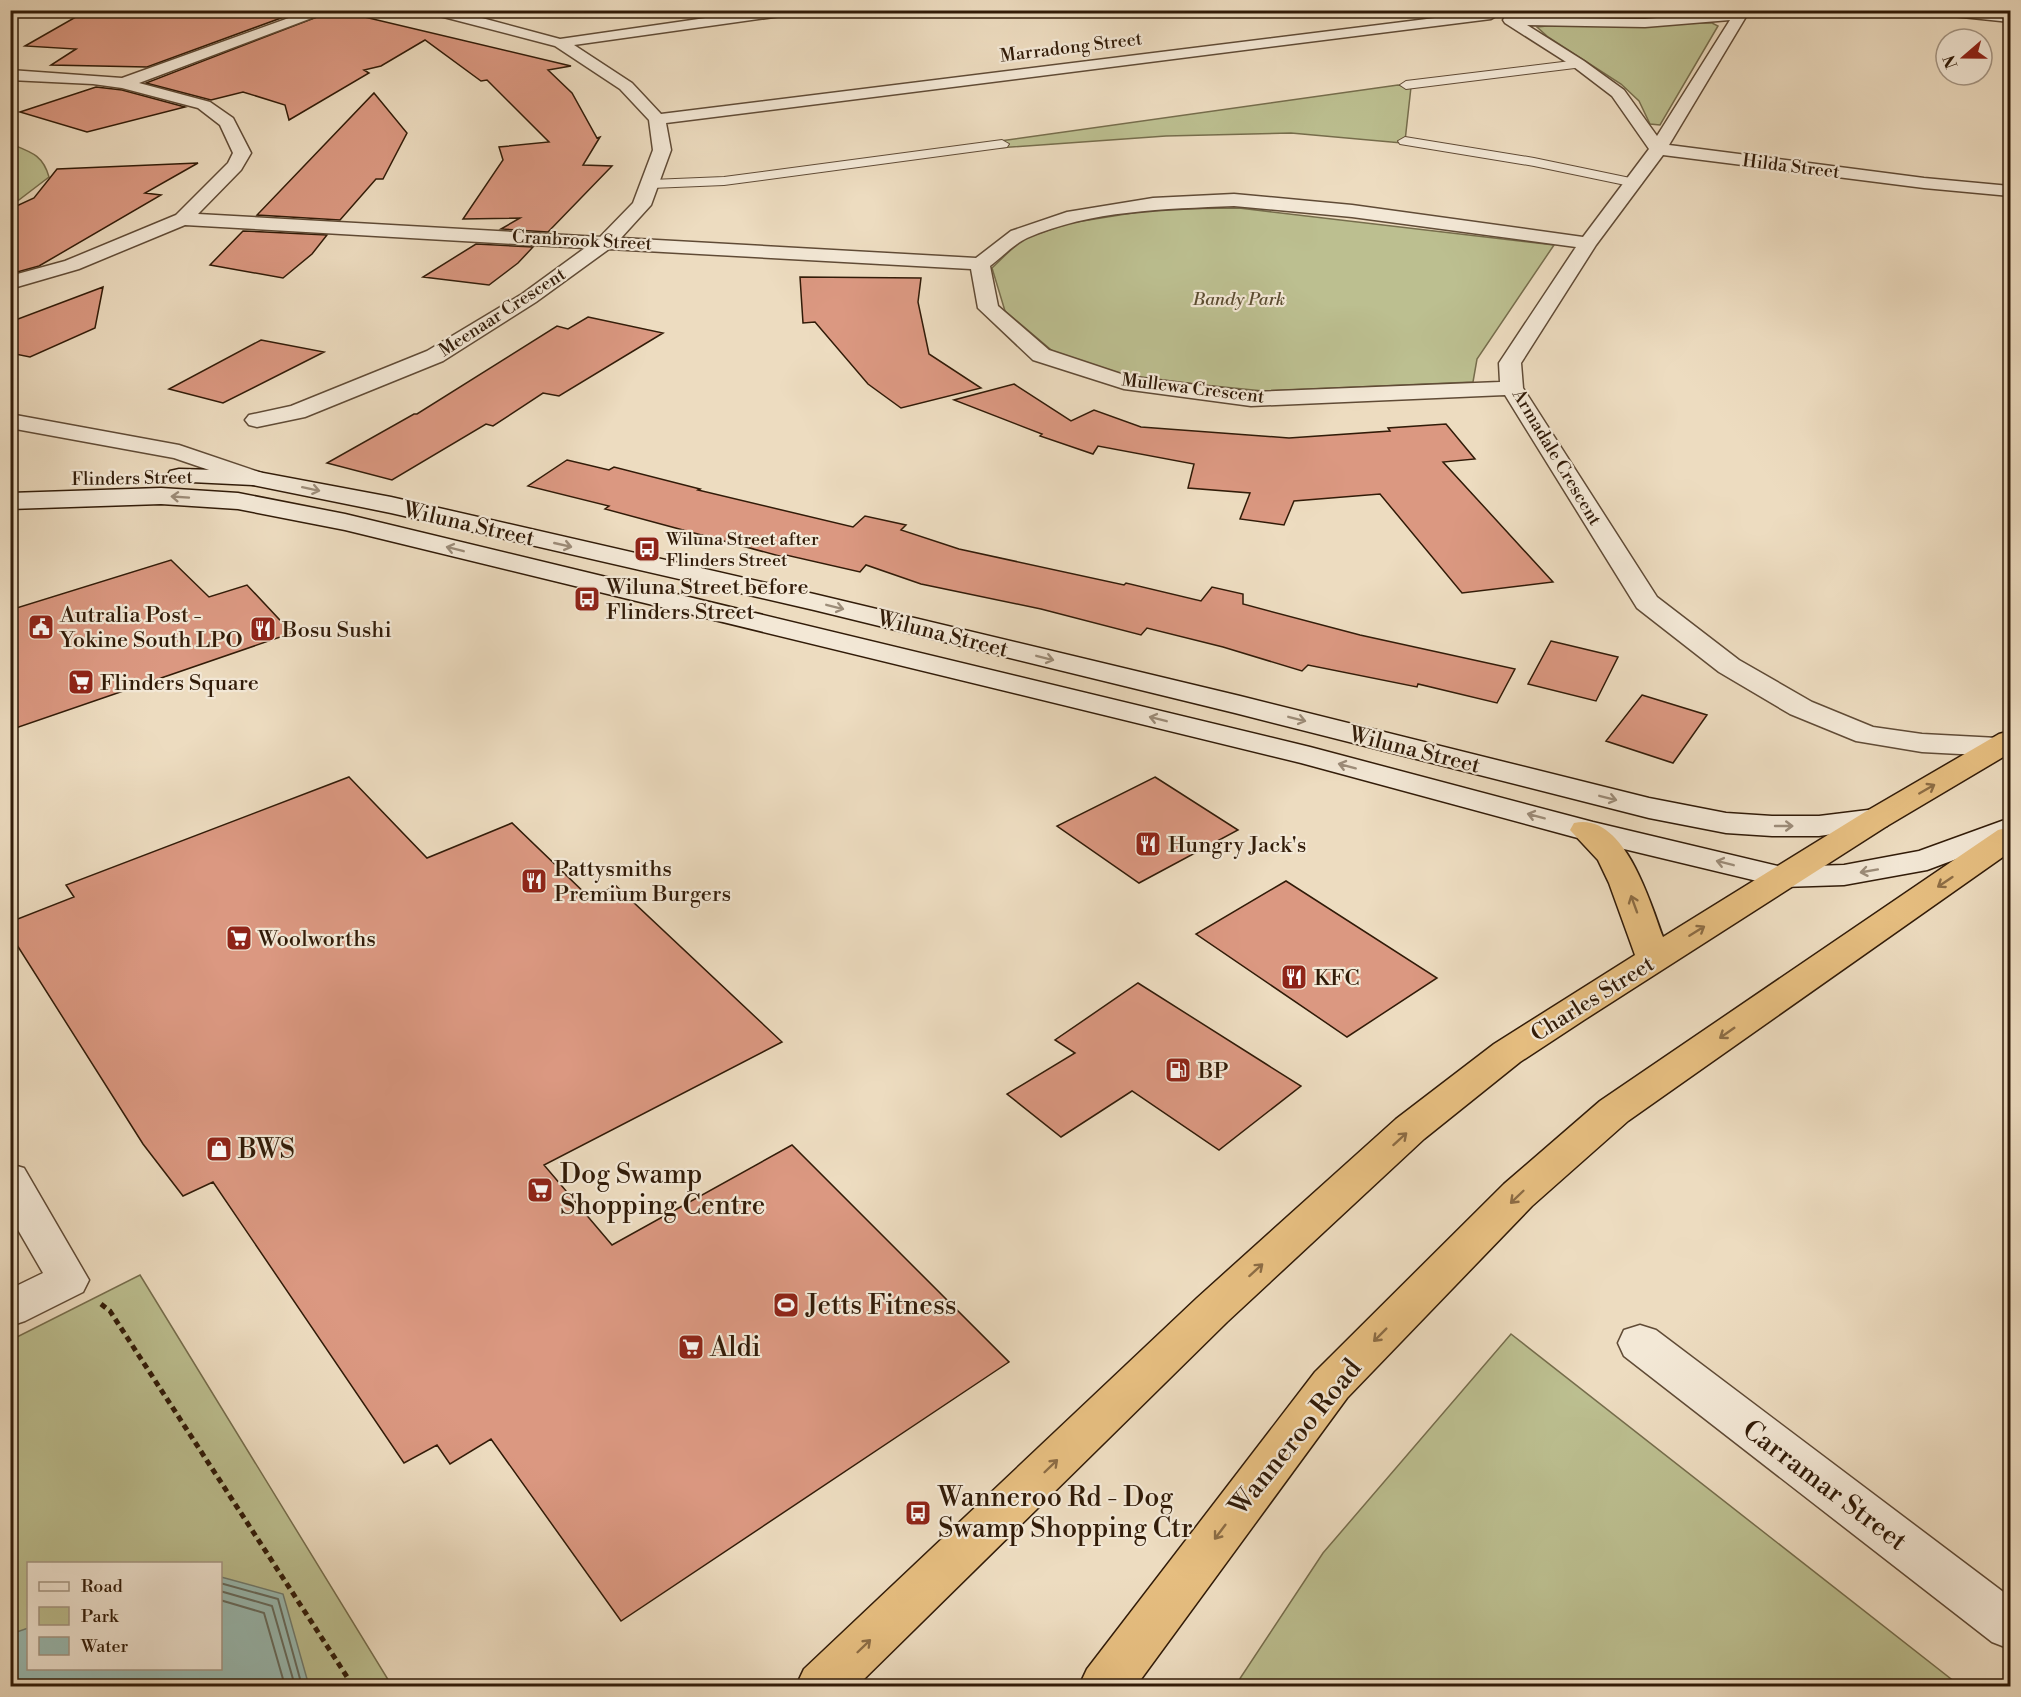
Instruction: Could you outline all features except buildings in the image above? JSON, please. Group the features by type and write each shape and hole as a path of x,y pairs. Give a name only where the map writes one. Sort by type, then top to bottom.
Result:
{"highway":[{"name":"Charles Street","path":"822,1686 1212,1310 1419,1122 1507,1053 1782,877 2004,743"},
{"path":"1586,830 1613,856 1626,883 1654,959"},
{"name":"Wanneroo Road","path":"1105,1686 1331,1385 1518,1195 1614,1111 2010,837"}],"street":[{"path":"123,83 326,10"},
{"path":"433,10 560,43 626,86 657,119"},
{"path":"560,43 690,10"},
{"path":"560,43 795,10"},
{"path":"1933,10 2010,18"},
{"path":"1486,13 1510,20 1645,23 1742,13"},
{"name":"Marradong Street","path":"657,119 1486,13"},
{"name":"Armadale Crescent","path":"1742,13 1658,149 1635,183 1588,243 1510,363 1512,388 1647,602 1729,666 1801,708 1867,735 1922,743 2004,743"},
{"path":"1510,20 1580,64 1618,93 1658,149"},
{"path":"10,75 93,79 123,83 204,105 227,122 237,138 242,153 236,166 183,219 72,265 10,283"},
{"name":"Meenaar Crescent","path":"257,420 297,412 435,356 529,298 607,241 642,205 651,184 662,150 657,119"},
{"name":"Hilda Street","path":"1658,149 1924,183 2010,191"},
{"name":"Hilda Street","path":"1924,183 2010,198"},
{"path":"980,264 1018,235 1067,218 1153,204 1234,200 1352,211 1588,243"},
{"name":"Cranbrook Street","path":"183,219 607,241 980,264"},
{"name":"Mullewa Crescent","path":"980,264 987,308 1041,355 1124,382 1251,399 1512,388"},
{"name":"Wiluna Street","path":"10,422 179,452 254,477 426,513 1097,670 1649,808 1726,823 1772,826 1819,826 1876,819"},
{"name":"Flinders Street","path":"10,485 78,478 151,475 254,477"},
{"name":"Flinders Street","path":"10,501 161,496 238,501"},
{"name":"Wiluna Street","path":"238,501 345,522 1310,756 1586,830 1782,877 1844,875 1927,860 2010,828"},
{"path":"1075,699 1097,670"},
{"path":"10,1179 69,1280 10,1309"},
{"name":"Carramar Street","path":"1640,1343 2010,1626"}],"lane":[{"path":"1406,86 1580,64"},
{"path":"1405,141 1534,162 1635,183"},
{"path":"651,184 724,181 1002,144"}],"path":[{"path":"69,1280 110,1311 353,1686"}],"green space":[{"path":"1712,23 1718,26 1660,125 1650,124 1639,101 1621,84 1548,37 1537,27 1557,25"},
{"path":"1398,85 1411,87 1405,141 1402,143 1291,133 1166,136 984,149 986,143"},
{"path":"11,144 40,159 49,177 11,206"},
{"name":"Bandy Park","path":"1239,208 1554,245 1477,359 1473,382 1263,391 1135,378 1056,354 1005,311 992,268 1022,239 1070,223 1157,209"},
{"path":"140,1275 392,1686 11,1686 11,1340"},
{"path":"1511,1334 1960,1686 1235,1686 1323,1553"}],"water":[{"path":"222,1577 283,1594 309,1686 11,1686 11,1634 27,1628 27,1670 222,1670"}],"place":[{"name":"Wiluna Street after Flinders Street","path":"647,549"},
{"name":"Wiluna Street before Flinders Street","path":"587,599"},
{"name":"Autralia Post - Yokine South LPO","path":"41,627"},
{"name":"Bosu Sushi","path":"263,629"},
{"name":"Flinders Square","path":"81,682"},
{"name":"Hungry Jack's","path":"1148,844"},
{"name":"Pattysmiths Premium Burgers","path":"534,881"},
{"name":"Woolworths","path":"239,938"},
{"name":"KFC","path":"1294,977"},
{"name":"BP","path":"1178,1070"},
{"name":"BWS","path":"219,1149"},
{"name":"Dog Swamp Shopping Centre","path":"540,1190"},
{"name":"Jetts Fitness","path":"786,1305"},
{"name":"Aldi","path":"691,1347"},
{"name":"Wanneroo Rd - Dog Swamp Shopping Ctr","path":"918,1513"}]}
